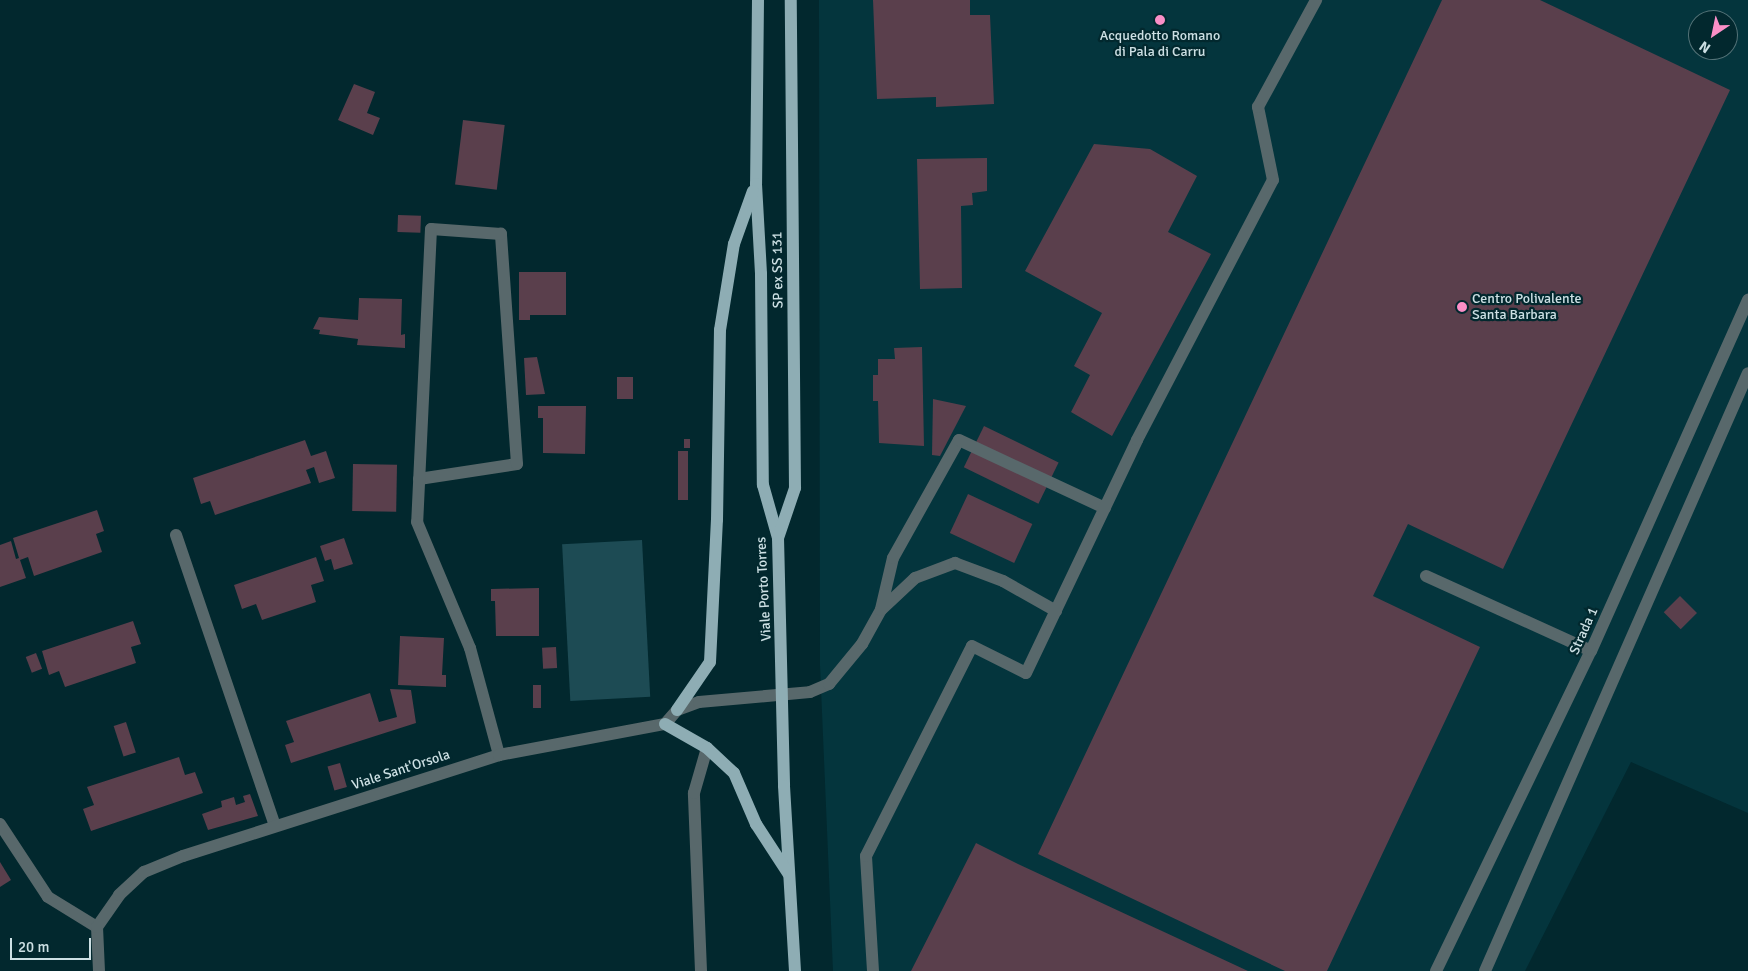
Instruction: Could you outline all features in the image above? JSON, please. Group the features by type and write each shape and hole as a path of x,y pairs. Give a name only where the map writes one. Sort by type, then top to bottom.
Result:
{"main road":[{"path":"676,710 710,662 717,520 720,330 734,244 756,184 758,0"},
{"name":"SP ex SS 131","path":"778,538 795,488 791,0"},
{"name":"Viale Porto Torres","path":"756,184 761,274 763,485 778,538 788,874"},
{"path":"665,724 707,748 734,773 756,824 788,874 795,971"}],"street":[{"path":"873,971 866,856 972,646 1026,673 1105,508 1273,180 1258,107 1316,0"},
{"path":"419,479 518,464 501,234 431,229 419,479 417,522 470,648 499,755"},
{"name":"Strada 1","path":"1436,971 1592,651 1748,300"},
{"path":"1485,971 1748,373"},
{"path":"665,724 676,710 699,702 783,696 810,692 829,684 862,644 881,610 894,558 959,440 1105,508"},
{"path":"176,535 275,826"},
{"path":"881,610 915,578 955,563 1002,581 1056,611"},
{"path":"1426,576 1592,651"},
{"name":"Viale Sant'Orsola","path":"97,927 118,895 144,872 183,856 499,755 665,724"},
{"path":"701,971 694,793 707,748"},
{"path":"0,824 48,897 97,927 99,971"}],"shaded area":[{"path":"819,0 1748,0 1748,813 1631,762 1525,971 833,971 820,665"},
{"path":"642,540 650,697 570,701 562,544"}],"building":[{"path":"873,0 970,0 970,15 990,15 994,104 936,107 936,97 877,99"},
{"name":"Centro Polivalente Santa Barbara","path":"1442,0 1540,0 1730,90 1503,569 1408,524 1373,596 1480,647 1327,971 1285,971 1038,854"},
{"path":"354,84 375,92 367,113 380,118 373,135 338,120"},
{"path":"463,120 505,125 497,190 455,185"},
{"path":"1094,144 1150,149 1197,176 1168,232 1211,254 1112,436 1071,412 1090,375 1074,366 1102,313 1025,271"},
{"path":"987,158 987,191 972,193 973,205 961,206 962,288 920,289 917,159"},
{"path":"398,215 421,216 420,233 397,232"},
{"path":"519,272 566,272 566,315 530,315 530,320 519,320"},
{"path":"359,298 402,299 401,335 405,334 405,348 357,345 358,339 319,334 320,330 313,329 319,317 358,320"},
{"path":"922,347 924,446 879,443 878,401 873,401 873,375 878,375 878,359 895,359 894,348"},
{"path":"537,357 545,394 526,395 524,358"},
{"path":"617,377 633,377 633,399 617,399"},
{"path":"933,399 966,406 940,456 932,455"},
{"path":"538,406 586,406 585,454 543,453 543,418 538,418"},
{"path":"984,426 1059,462 1038,504 964,467"},
{"path":"684,439 690,439 690,448 684,448"},
{"path":"305,440 311,456 326,451 335,478 319,483 314,467 306,470 311,483 215,515 210,501 201,504 193,478"},
{"path":"678,451 688,451 688,500 678,500"},
{"path":"353,464 397,465 396,512 352,511"},
{"path":"968,494 1032,524 1014,563 950,533"},
{"path":"97,510 104,531 96,534 102,552 34,576 28,557 20,560 26,578 0,587 0,545 11,541 16,559 19,558 13,538"},
{"path":"344,538 353,564 334,570 331,559 325,561 320,546"},
{"path":"316,557 324,581 311,585 316,602 262,620 256,604 242,609 234,585"},
{"path":"539,588 539,636 496,636 495,601 491,601 491,589"},
{"path":"1680,596 1697,613 1681,629 1664,612"},
{"path":"133,621 141,644 131,647 136,663 65,687 59,671 49,675 42,651"},
{"path":"400,636 444,638 442,675 446,675 446,687 398,685"},
{"path":"556,647 557,668 543,669 542,648"},
{"path":"36,653 42,669 32,673 26,657"},
{"path":"533,685 541,685 541,708 533,708"},
{"path":"390,689 411,690 416,723 291,763 285,745 294,742 286,721 370,693 379,722 397,717"},
{"path":"126,722 136,752 124,756 114,726"},
{"path":"179,757 185,775 195,772 203,793 91,831 83,809 94,805 87,787"},
{"path":"340,763 347,787 334,791 328,767"},
{"path":"250,794 258,816 208,830 202,814 222,807 221,801 234,797 236,805 245,802 243,796"},
{"path":"976,843 1018,864 1248,971 911,971"},
{"path":"0,862 11,880 0,887"}],"place":[{"name":"Acquedotto Romano di Pala di Carru","path":"1160,20"},
{"name":"Centro Polivalente Santa Barbara","path":"1462,307"}]}
